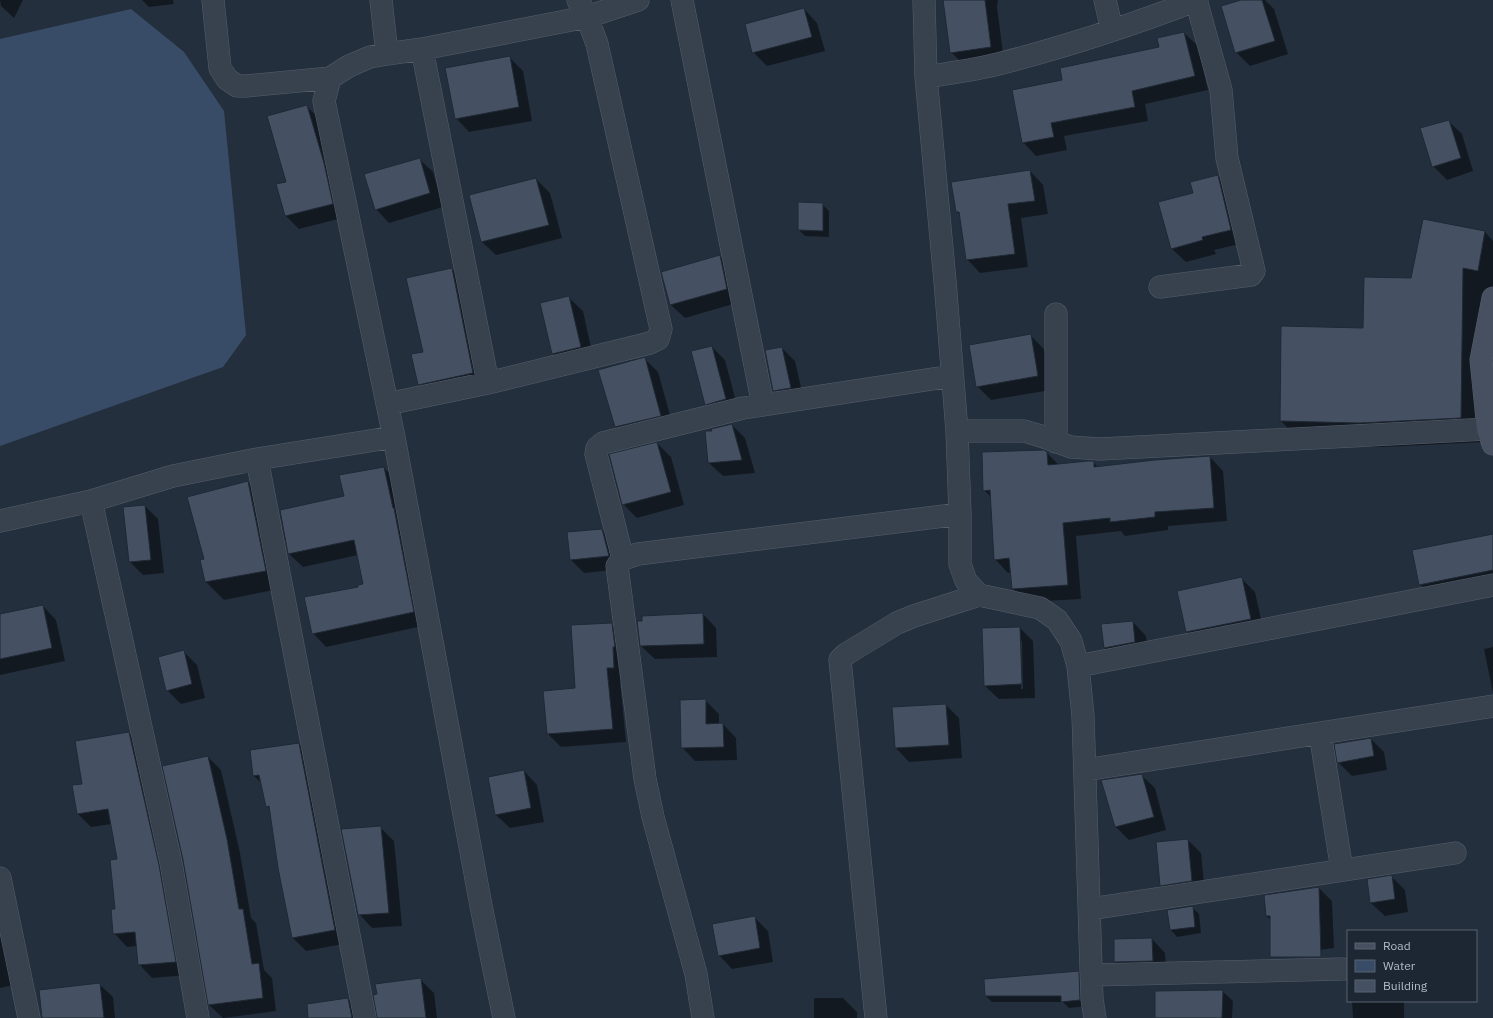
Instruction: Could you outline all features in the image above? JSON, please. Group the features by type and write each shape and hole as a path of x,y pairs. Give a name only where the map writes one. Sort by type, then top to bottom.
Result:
{"street":[{"path":"213,0 220,68 227,79 237,86 330,78 349,66 370,58 422,49 582,8 638,0"},
{"path":"381,0 387,54"},
{"path":"682,0 763,405"},
{"path":"924,0 926,77 957,431 960,564 966,581 979,595"},
{"path":"1105,0 1112,30"},
{"path":"926,77 996,64 1112,30 1197,0 1220,90 1227,158 1254,270 1251,275 1160,287"},
{"path":"387,404 488,383 650,343 658,339 661,329 597,44 582,8"},
{"path":"422,49 488,383"},
{"path":"330,78 324,102 394,437 482,911 504,1018"},
{"path":"957,431 1024,431 1070,447 1100,449 1490,437 1481,360 1493,298"},
{"path":"1056,314 1056,442"},
{"path":"623,559 596,454 597,448 603,443 730,411 952,376"},
{"path":"0,521 91,500 173,476 257,459 394,437"},
{"path":"257,459 365,1018"},
{"path":"91,500 171,863 198,1018"},
{"path":"703,1018 696,974 653,817 645,779 617,566 623,559 638,554 960,514"},
{"path":"1078,666 1493,585"},
{"path":"876,1018 840,660 846,654 897,623 979,595 1040,608 1057,620 1071,641 1078,666 1083,716 1092,999 1095,1018"},
{"path":"1085,770 1493,706"},
{"path":"1320,733 1342,870"},
{"path":"1090,909 1456,853"},
{"path":"0,878 29,1018"},
{"path":"1092,975 1343,969"}],"water":[{"path":"131,9 184,52 224,111 246,335 223,367 0,446 0,39"}],"building":[{"path":"943,0 985,0 991,47 950,53"},
{"path":"1241,0 1262,0 1275,41 1235,53 1221,6"},
{"path":"804,8 812,37 752,53 745,24"},
{"path":"1184,32 1195,76 1132,91 1135,107 1051,123 1054,137 1022,143 1012,90 1062,80 1060,68 1159,47 1157,38"},
{"path":"510,56 519,107 455,119 445,68"},
{"path":"307,105 324,163 333,204 285,216 276,184 286,182 267,116"},
{"path":"1449,120 1461,158 1432,167 1420,128"},
{"path":"420,158 430,193 375,210 364,174"},
{"path":"1030,170 1035,201 1008,204 1015,254 966,260 959,212 956,212 951,182"},
{"path":"1218,175 1231,230 1202,237 1203,240 1171,249 1158,202 1193,193 1190,182"},
{"path":"536,178 549,225 481,242 469,195"},
{"path":"798,202 823,203 823,231 798,230"},
{"path":"1423,219 1485,231 1478,271 1463,268 1461,418 1359,423 1280,421 1281,326 1363,328 1364,277 1411,278"},
{"path":"720,255 727,289 670,305 661,272"},
{"path":"452,268 473,373 418,385 411,354 423,352 406,278"},
{"path":"569,296 581,347 552,354 540,303"},
{"path":"1031,334 1038,376 976,387 969,345"},
{"path":"712,346 726,399 705,405 691,351"},
{"path":"782,347 791,388 773,391 765,350"},
{"path":"645,357 661,416 615,427 598,370"},
{"path":"732,424 742,460 708,463 705,431 712,431 711,429"},
{"path":"657,442 671,492 622,505 609,454"},
{"path":"1044,450 1047,452 1048,465 1094,461 1094,467 1155,460 1210,456 1214,508 1155,512 1155,517 1110,522 1110,518 1063,523 1068,585 1012,589 1009,558 994,560 990,490 983,491 982,452"},
{"path":"384,467 394,508 414,612 312,634 304,597 358,587 358,585 363,584 354,540 288,554 280,510 344,496 339,475"},
{"path":"248,481 266,571 205,582 200,560 204,559 187,497"},
{"path":"145,505 151,560 129,562 123,507"},
{"path":"602,529 609,556 570,560 567,532"},
{"path":"1493,534 1493,570 1419,585 1412,550"},
{"path":"1242,577 1251,619 1186,632 1177,591"},
{"path":"43,605 52,648 0,659 0,614"},
{"path":"703,613 704,644 640,646 637,621 642,621 642,616"},
{"path":"1133,621 1135,642 1104,648 1101,624"},
{"path":"612,623 615,647 613,647 614,668 607,668 613,729 547,734 543,691 575,688 571,625"},
{"path":"1020,627 1022,684 984,686 982,628"},
{"path":"184,650 192,684 166,691 158,657"},
{"path":"706,699 706,724 723,723 724,747 681,748 680,700"},
{"path":"946,704 949,745 895,748 892,707"},
{"path":"129,732 159,865 176,962 138,965 135,932 113,934 111,909 115,909 110,860 117,859 108,809 77,814 72,785 82,784 75,741"},
{"path":"1371,738 1374,756 1337,763 1334,744"},
{"path":"299,743 335,930 292,938 278,868 269,806 266,807 259,775 253,776 250,750"},
{"path":"208,756 227,839 239,909 243,909 252,964 259,963 263,998 208,1005 183,860 162,766"},
{"path":"524,770 531,808 495,815 488,777"},
{"path":"1142,774 1154,817 1115,827 1101,780"},
{"path":"381,826 389,913 358,915 341,829"},
{"path":"1188,839 1192,881 1160,886 1156,842"},
{"path":"1392,875 1395,899 1370,903 1367,879"},
{"path":"1319,887 1321,957 1270,957 1270,916 1266,916 1264,895"},
{"path":"1193,906 1195,927 1170,930 1167,910"},
{"path":"755,916 760,948 718,956 712,924"},
{"path":"1152,938 1153,961 1114,962 1114,939"},
{"path":"1079,971 1080,1000 1061,1002 1061,996 985,996 984,979"},
{"path":"421,978 426,1018 377,1018 373,995 377,994 375,984"},
{"path":"100,983 104,1018 42,1018 39,990"},
{"path":"1223,990 1222,1018 1155,1018 1155,991"},
{"path":"348,998 352,1018 308,1018 307,1004"}]}
